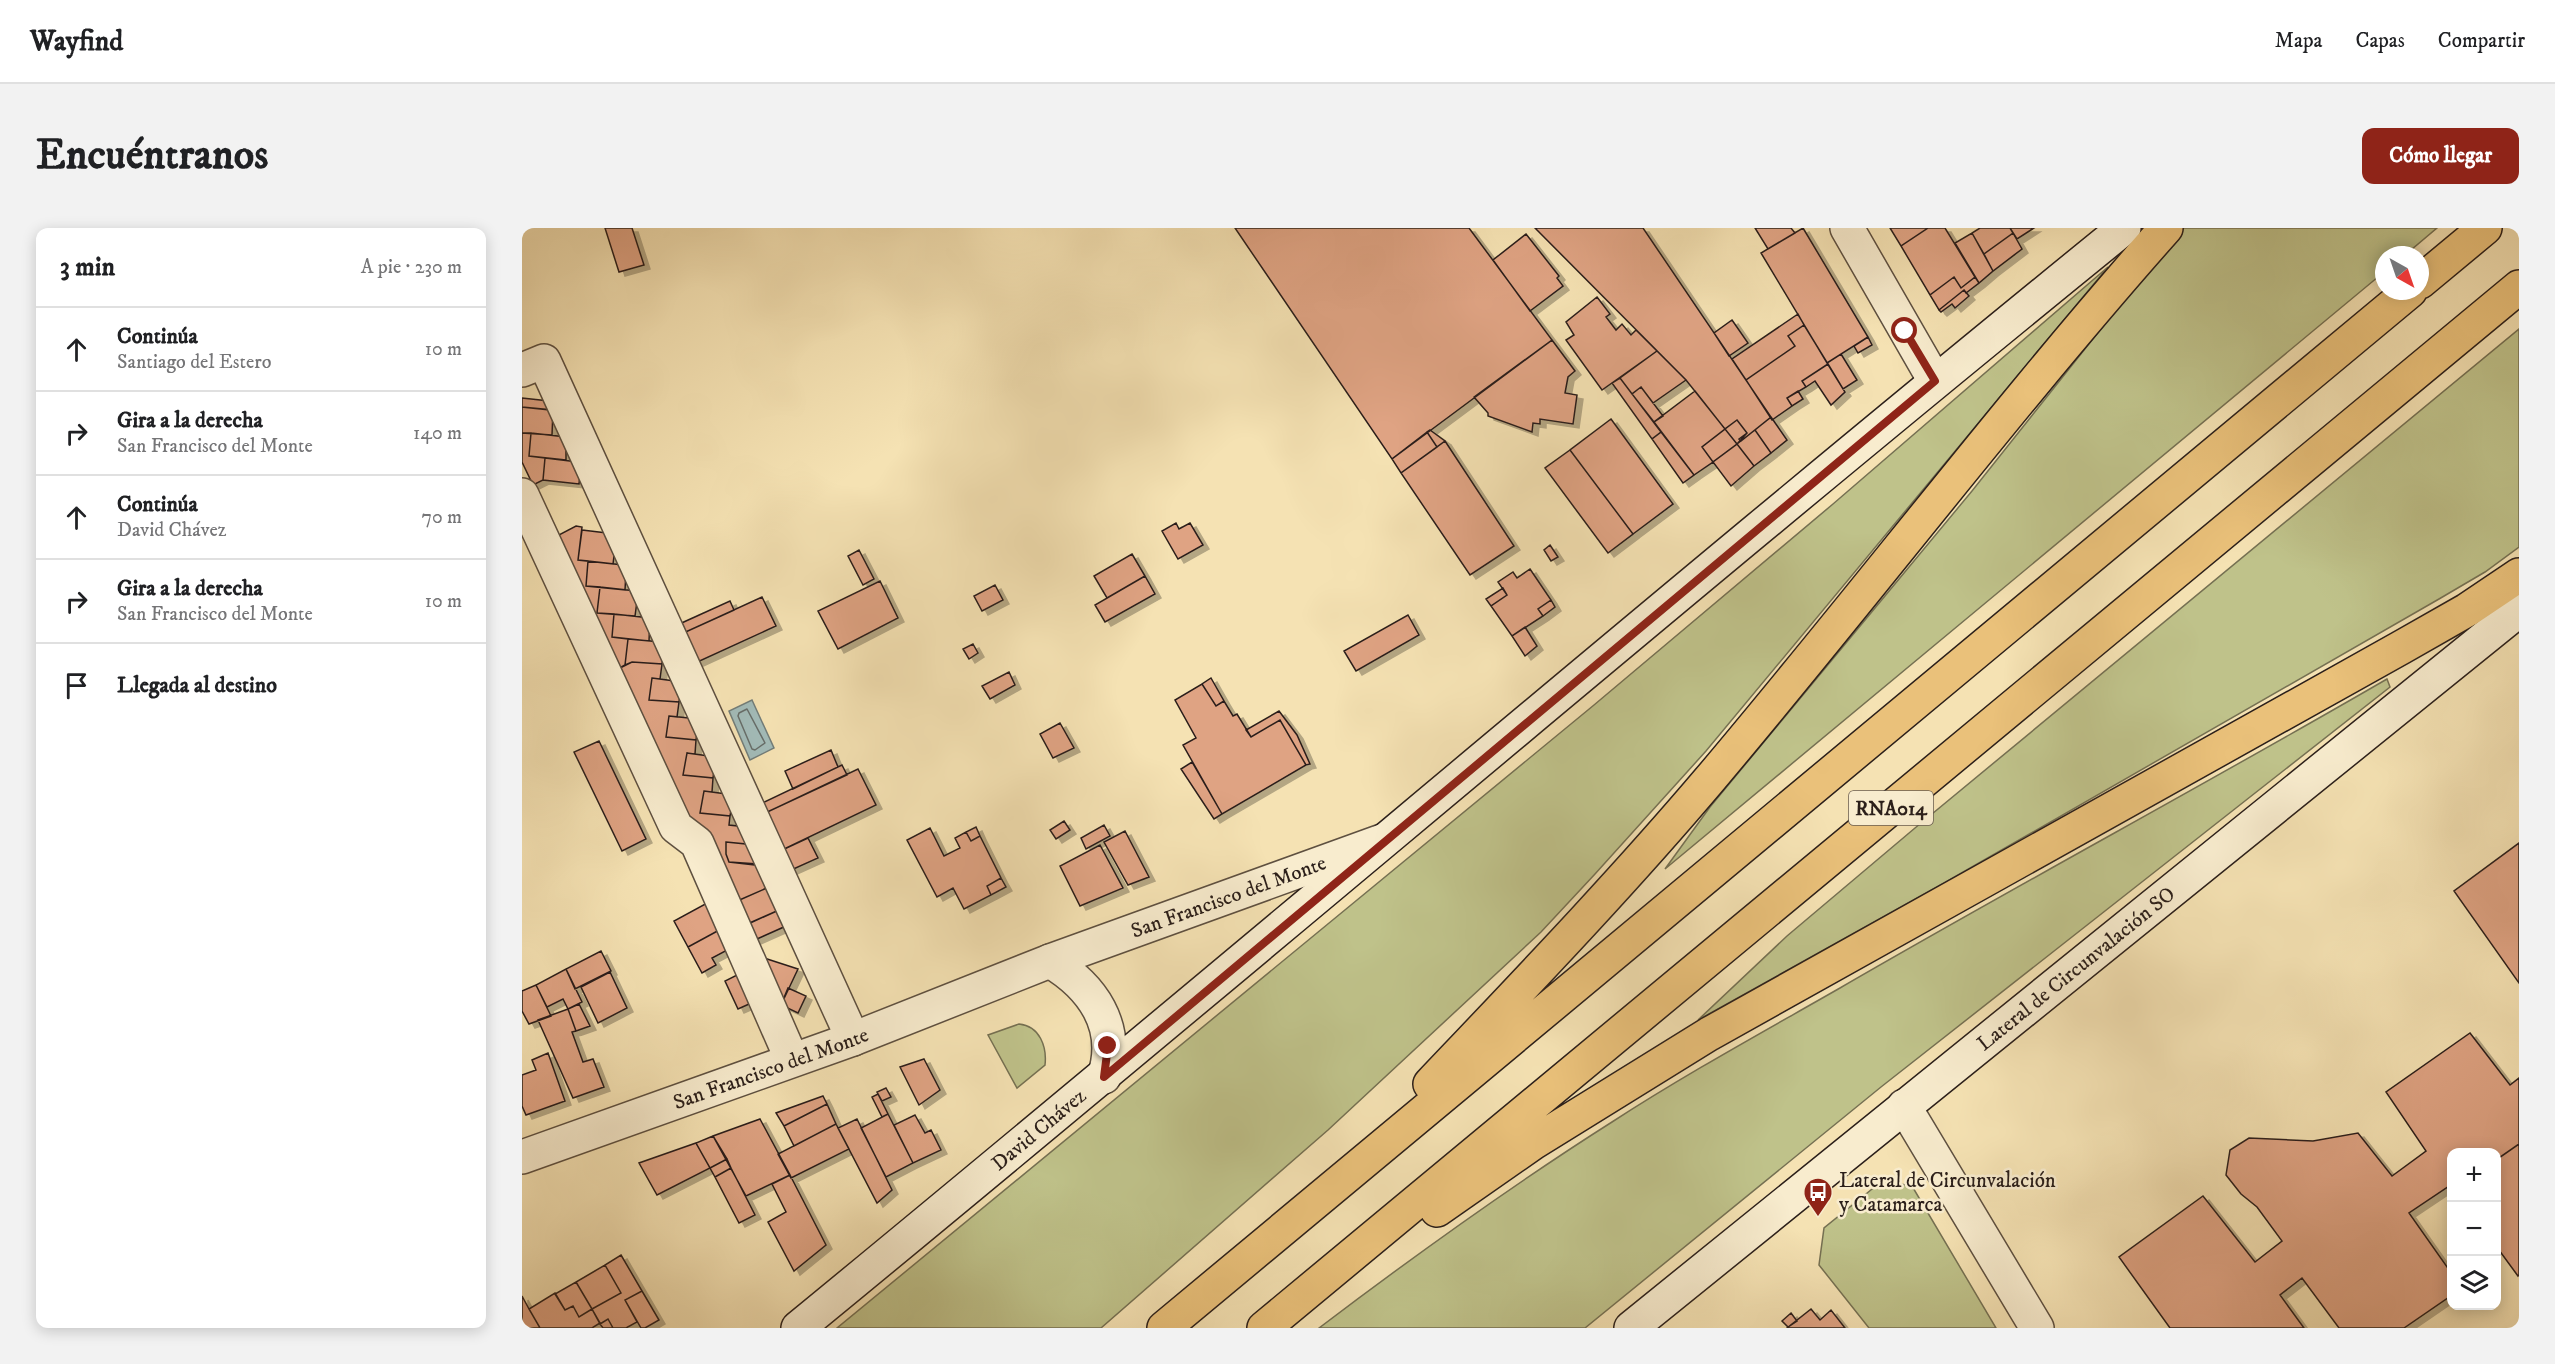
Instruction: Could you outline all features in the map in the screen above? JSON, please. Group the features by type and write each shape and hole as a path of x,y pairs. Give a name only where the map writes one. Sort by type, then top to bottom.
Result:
{"highway":[{"path":"1322,1197 1582,923 1693,799 1811,657 2031,383 2166,228"},
{"path":"2429,275 2485,228"},
{"name":"RNA014","path":"1265,1327 2519,287"},
{"name":"RNA014","path":"1164,1328 2399,300"},
{"path":"1265,1327 1533,1143 1709,1035 2402,647 2466,610 2519,575"}],"street":[{"path":"1847,228 1935,381"},
{"name":"San Francisco del Monte","path":"522,1157 853,1039 1050,961 1389,839 1935,381 2124,228"},
{"path":"522,370 544,361 853,1039"},
{"path":"522,495 676,827 698,843 792,1060"},
{"name":"Lateral de Circunvalación SO","path":"1631,1328 2519,610"},
{"name":"David Chávez","path":"798,1328 1389,839"},
{"path":"1050,961 1071,973 1083,984 1102,1015 1108,1046 1104,1077"},
{"path":"1904,1106 2037,1328"}],"green space":[{"path":"2184,228 2437,228 2416,246 2375,246 2375,279 1665,869 1710,807 1972,491 2162,252"},
{"path":"2108,267 1706,751 1541,932 1328,1130 1101,1328 837,1328 1594,705 1833,504"},
{"path":"2519,329 2519,547 2485,572 2439,599 1944,883 1698,1020 1787,936 1915,828"},
{"path":"2387,679 2390,687 1881,1087 1585,1328 1319,1328 1500,1196 1668,1087"},
{"path":"1019,1024 1032,1029 1041,1038 1045,1051 1045,1065 1017,1088 988,1035"},
{"path":"1882,1181 1912,1186 1996,1328 1869,1328 1819,1265 1824,1228"}],"water":[{"path":"752,700 774,748 750,760 729,711"}],"building":[{"path":"605,228 632,228 644,265 619,272"},
{"path":"1235,228 1469,228 1552,340 1392,459"},
{"path":"1535,228 1643,228 1771,417 1741,441 1739,439 1747,433 1737,420 1725,429 1686,380"},
{"path":"1755,228 1791,228 1795,233 1768,249"},
{"path":"1803,228 1868,337 1827,363 1761,253"},
{"path":"1890,228 1928,228 1901,246"},
{"path":"1928,228 1945,228 1975,277 1961,288 1954,277 1930,295 1901,246"},
{"path":"1980,228 2010,228 2013,233 1984,254 1972,233"},
{"path":"2010,228 2034,228 2017,239"},
{"path":"1972,233 1993,271 1979,283 1955,243"},
{"path":"2013,233 2022,249 1993,271 1984,254"},
{"path":"1526,234 1559,276 1557,278 1563,286 1530,311 1493,260"},
{"path":"1954,277 1961,288 1975,277 1979,283 1966,293 1964,290 1939,310 1930,295"},
{"path":"1964,290 1969,296 1955,308 1952,304 1941,312 1939,310"},
{"path":"1597,297 1610,314 1606,317 1616,330 1622,324 1631,335 1636,330 1657,351 1602,390 1566,340 1574,335 1566,322"},
{"path":"1798,314 1804,325 1788,336 1795,346 1746,380 1732,359"},
{"path":"1732,320 1748,343 1729,356 1714,333"},
{"path":"1804,325 1828,364 1802,381 1806,387 1787,398 1792,406 1772,420 1746,380 1795,346 1788,336"},
{"path":"1868,337 1872,345 1858,353 1854,346"},
{"path":"1552,340 1575,371 1568,377 1565,393 1577,395 1573,424 1540,419 1540,424 1533,423 1532,432 1488,416 1474,397"},
{"path":"1657,351 1686,380 1653,403 1641,387 1632,394 1620,378"},
{"path":"1841,354 1857,380 1843,389 1827,363"},
{"path":"1828,364 1845,392 1831,405 1815,381 1806,387 1802,381"},
{"path":"1620,378 1661,432 1652,439 1612,383"},
{"path":"1641,387 1663,416 1654,422 1632,394"},
{"path":"1695,391 1725,429 1702,447 1713,462 1694,475 1654,422"},
{"path":"1798,391 1803,399 1792,406 1787,398"},
{"path":"522,398 549,401 549,410 522,407"},
{"path":"522,407 553,410 552,435 522,433"},
{"path":"1771,417 1787,440 1771,453 1755,430"},
{"path":"1611,419 1673,504 1633,534 1570,450"},
{"path":"1737,420 1747,433 1737,444 1725,429"},
{"path":"1725,429 1737,444 1713,462 1702,447"},
{"path":"1430,430 1445,441 1437,447 1427,432"},
{"path":"1755,430 1771,453 1754,466 1737,444"},
{"path":"1427,432 1437,447 1401,473 1392,459"},
{"path":"1661,432 1694,475 1683,483 1652,439"},
{"path":"522,433 531,433 529,456 545,458 543,480 533,485 522,462"},
{"path":"531,433 566,437 566,460 529,456"},
{"path":"1445,441 1514,546 1470,575 1401,473"},
{"path":"1737,444 1754,466 1731,486 1713,462"},
{"path":"1570,450 1633,534 1608,553 1545,468"},
{"path":"545,458 578,462 581,466 579,484 543,480"},
{"path":"1176,523 1179,529 1190,523 1203,545 1178,559 1162,531"},
{"path":"576,526 582,527 578,560 588,561 586,586 600,587 597,613 614,614 612,637 628,639 625,665 614,671 553,538"},
{"path":"582,530 607,533 615,548 613,564 578,560"},
{"path":"1550,545 1558,557 1551,561 1544,550"},
{"path":"859,550 874,579 863,585 848,556"},
{"path":"1132,554 1145,576 1107,598 1094,576"},
{"path":"588,561 623,565 626,572 625,590 586,586"},
{"path":"1530,569 1551,600 1538,609 1543,616 1512,636 1491,606 1507,595 1498,582 1513,572 1517,578"},
{"path":"1145,576 1155,594 1105,622 1095,605"},
{"path":"880,581 898,618 838,649 818,611"},
{"path":"995,585 1003,600 982,611 974,596"},
{"path":"600,587 636,591 638,594 635,616 597,613"},
{"path":"1503,588 1507,595 1491,606 1486,599"},
{"path":"762,597 776,626 693,664 679,635"},
{"path":"1551,600 1555,607 1543,616 1538,609"},
{"path":"730,601 734,610 679,635 675,626"},
{"path":"614,614 650,618 649,641 612,637"},
{"path":"1408,615 1419,635 1356,671 1344,651"},
{"path":"1525,627 1537,646 1525,656 1512,636"},
{"path":"628,639 661,642 664,647 662,664 632,662 625,665"},
{"path":"973,644 978,653 969,659 963,649"},
{"path":"632,662 662,664 660,679 652,678 649,700 679,702 677,717 669,716 666,737 696,740 695,754 687,753 683,775 713,778 712,792 704,791 700,813 730,816 729,825 747,827 745,844 726,842 726,854 729,862 758,864 769,887 735,902 687,823 614,671"},
{"path":"1009,672 1015,685 990,699 982,686"},
{"path":"652,678 682,682 679,702 649,700"},
{"path":"1211,678 1224,701 1216,706 1202,684"},
{"path":"1202,684 1216,706 1224,701 1233,716 1237,714 1251,737 1280,720 1306,765 1222,814 1183,745 1196,738 1175,700"},
{"path":"1279,711 1297,735 1310,764 1306,765 1280,720 1251,737 1246,730"},
{"path":"669,716 699,719 696,740 666,737"},
{"path":"1060,723 1074,748 1053,758 1040,734"},
{"path":"599,741 646,839 622,851 574,752"},
{"path":"831,750 838,767 793,789 785,771"},
{"path":"687,753 716,757 713,778 683,775"},
{"path":"1192,762 1222,814 1214,819 1181,769"},
{"path":"842,765 847,775 763,814 758,805"},
{"path":"858,769 876,805 780,851 763,814"},
{"path":"704,791 734,795 730,816 700,813"},
{"path":"1064,821 1070,830 1056,839 1050,830"},
{"path":"1104,825 1110,836 1086,849 1081,838"},
{"path":"976,827 980,836 971,841 966,832"},
{"path":"930,828 944,856 960,848 955,838 966,832 971,841 980,836 1001,878 987,886 991,895 964,909 953,888 937,897 907,840"},
{"path":"1125,831 1149,877 1128,885 1104,842"},
{"path":"808,838 818,858 789,871 780,851"},
{"path":"726,842 756,845 754,865 729,862"},
{"path":"2519,843 2519,983 2454,891"},
{"path":"1100,845 1123,888 1080,906 1060,866"},
{"path":"1001,878 1006,887 991,895 987,886"},
{"path":"769,887 779,910 745,925 735,902"},
{"path":"709,902 723,928 688,947 674,921"},
{"path":"779,910 786,926 748,943 748,924"},
{"path":"723,928 733,947 712,958 716,965 702,973 688,947"},
{"path":"601,951 611,971 575,989 566,969"},
{"path":"761,957 798,969 781,1005"},
{"path":"566,969 582,1002 568,1009 563,999 547,1007 536,985"},
{"path":"745,971 758,1000 738,1009 725,981"},
{"path":"610,972 627,1008 598,1023 581,987"},
{"path":"536,985 551,1016 529,1024 522,1011 522,991"},
{"path":"788,988 806,996 798,1013 781,1005"},
{"path":"579,1004 590,1026 576,1031 568,1009"},
{"path":"568,1009 576,1031 572,1032 583,1062 593,1059 604,1087 573,1098 538,1020"},
{"path":"2470,1033 2510,1085 2519,1078 2519,1144 2501,1157 2501,1148 2447,1148 2447,1187 2409,1213 2447,1267 2447,1298 2404,1328 2339,1328 2302,1278 2280,1295 2304,1328 2170,1328 2119,1257 2203,1196 2255,1262 2282,1241 2257,1207 2241,1194 2226,1175 2230,1150 2249,1138 2313,1141 2358,1133 2392,1176 2426,1151 2386,1092"},
{"path":"548,1053 565,1101 526,1115 522,1106 522,1075 536,1070 532,1060"},
{"path":"924,1059 940,1090 919,1105 900,1067"},
{"path":"886,1088 891,1097 882,1101 877,1092"},
{"path":"878,1094 888,1114 882,1117 872,1097"},
{"path":"823,1096 827,1104 784,1126 776,1113"},
{"path":"827,1104 836,1124 794,1146 784,1126"},
{"path":"888,1114 913,1163 886,1177 861,1128"},
{"path":"915,1115 925,1133 931,1130 941,1150 913,1163 894,1125"},
{"path":"760,1119 790,1175 746,1196 713,1136"},
{"path":"857,1119 892,1190 877,1203 838,1128"},
{"path":"836,1124 849,1149 791,1178 778,1154"},
{"path":"713,1136 727,1159 710,1168 696,1143"},
{"path":"696,1143 710,1168 657,1195 639,1163"},
{"path":"2519,1144 2518,1276 2501,1253 2501,1157"},
{"path":"727,1159 731,1168 715,1177 710,1168"},
{"path":"731,1168 755,1215 739,1223 715,1177"},
{"path":"790,1175 826,1245 794,1271 768,1222 786,1212 772,1184"},
{"path":"621,1255 642,1291 625,1300 637,1322 626,1328 613,1328 608,1319 600,1324 592,1309 621,1293 605,1265"},
{"path":"605,1265 621,1293 592,1309 576,1282"},
{"path":"576,1282 592,1309 579,1317 573,1306 565,1310 555,1294"},
{"path":"642,1291 659,1320 645,1328 641,1328 625,1300"},
{"path":"555,1293 565,1310 573,1306 579,1317 592,1309 600,1323 592,1328 540,1328 529,1309"},
{"path":"522,1296 529,1309 540,1328 522,1328"},
{"path":"1811,1309 1820,1320 1831,1310 1845,1328 1787,1328"},
{"path":"1791,1313 1797,1321 1788,1327 1782,1321"},
{"path":"608,1319 613,1328 603,1328 600,1324"}],"place":[{"name":"Lateral de Circunvalación y Catamarca","path":"1818,1218"}],"route":[{"path":"1108,1046 1104,1077 1935,381 1905,331"}]}
